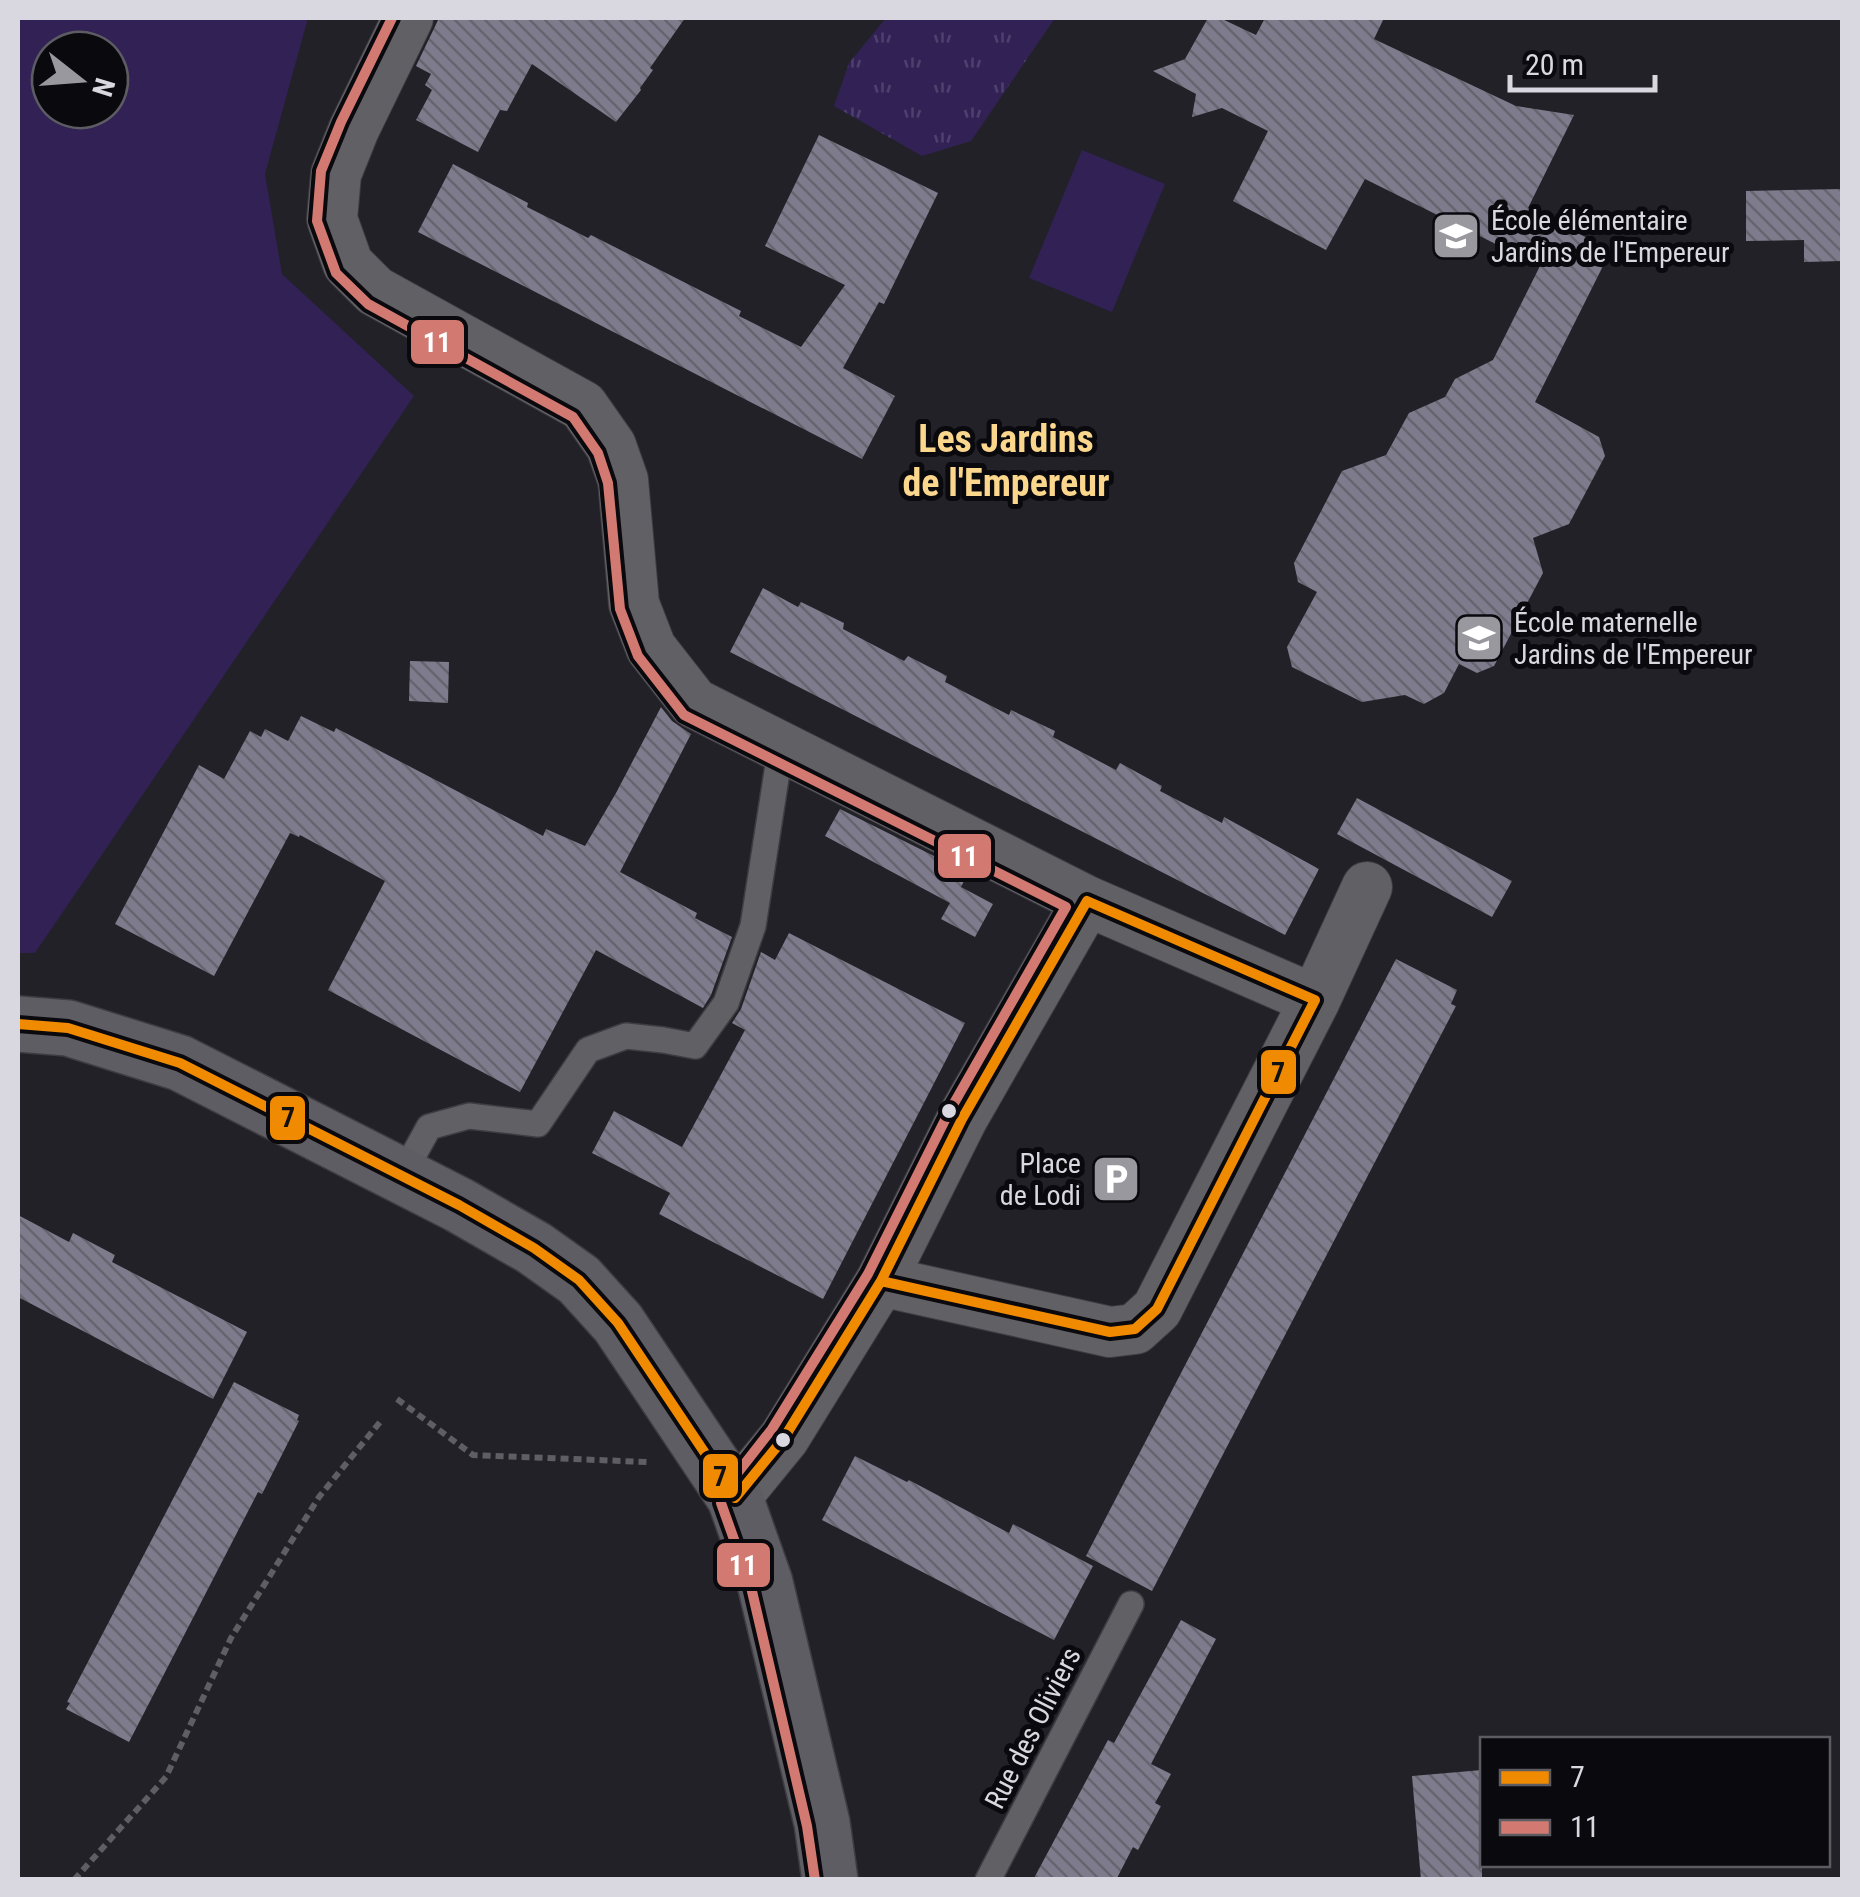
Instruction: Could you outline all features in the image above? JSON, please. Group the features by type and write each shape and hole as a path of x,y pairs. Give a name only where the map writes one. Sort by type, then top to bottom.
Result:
{"main road":[{"path":"18,1024 68,1028 180,1063 459,1204 579,1280 618,1323 736,1498 766,1583 822,1823 830,1880"}],"street":[{"path":"408,18 336,174 332,219 348,264 375,290 582,406 611,446 623,480 634,604 651,648 694,702 1087,901 1315,1000"},
{"path":"882,1281 1110,1332 1135,1329 1157,1308 1315,1000 1367,887"},
{"path":"736,1498 784,1438 882,1281 962,1119 1087,901"}],"lane":[{"path":"402,1176 429,1126 469,1116 538,1124 588,1050 626,1036 695,1046 726,1003 753,926 781,746"},
{"name":"Rue des Oliviers","path":"988,1880 1131,1604"}],"path":[{"path":"397,1399 473,1455 668,1462 703,1450"},
{"path":"74,1880 166,1778 230,1638 320,1497 380,1422"}],"green space":[{"path":"18,18 308,18 265,174 282,274 414,396 35,953 18,953"},
{"path":"886,18 1055,18 971,141 922,156 834,106 849,63"},
{"path":"1082,150 1165,184 1112,312 1029,278"}],"building":[{"path":"439,18 685,18 650,68 653,70 641,90 616,122 532,64 507,111 500,110 478,152 416,120 432,90 425,85 431,74 416,66"},
{"path":"1208,18 1220,18 1256,35 1265,18 1384,18 1374,39 1516,106 1574,115 1528,208 1611,250 1535,402 1599,437 1605,456 1569,524 1533,538 1543,573 1494,666 1477,673 1459,664 1444,693 1424,704 1405,695 1362,702 1292,667 1287,647 1317,592 1298,582 1294,563 1342,471 1386,455 1409,413 1445,397 1455,379 1493,360 1540,266 1365,179 1326,250 1233,201 1268,131 1222,108 1192,117 1196,94 1153,71 1185,59"},
{"path":"819,135 938,193 884,304 879,302 843,368 895,396 862,459 418,232 453,164 528,203 527,207 741,311 739,316 801,347 845,285 765,246"},
{"path":"1842,189 1842,261 1804,262 1804,240 1746,241 1746,191"},
{"path":"763,588 798,607 801,602 844,623 843,629 904,661 908,656 947,676 945,682 1009,715 1011,710 1055,731 1053,737 1116,770 1120,763 1162,786 1160,791 1222,823 1224,817 1319,869 1285,935 730,652"},
{"path":"410,661 449,662 448,703 409,701"},
{"path":"661,707 672,721 691,734 620,872 697,913 695,918 732,937 711,995 703,1008 596,950 520,1092 328,990 385,881 300,835 290,833 214,976 115,924 199,765 224,779 250,731 261,737 265,729 288,741 301,716 334,732 336,728 543,836 546,829 585,846"},
{"path":"1357,798 1512,881 1492,917 1337,834"},
{"path":"840,809 968,873 961,887 993,904 975,937 941,919 950,903 825,836"},
{"path":"789,933 965,1023 823,1299 659,1214 670,1193 592,1153 614,1111 682,1147 745,1030 732,1023 741,1009 761,952 775,960"},
{"path":"1396,959 1457,990 1451,1004 1456,1006 1152,1591 1086,1556"},
{"path":"18,1215 69,1242 73,1233 115,1255 112,1262 247,1332 213,1399 18,1297"},
{"path":"234,1382 299,1415 299,1421 262,1494 258,1492 129,1742 66,1709 70,1703 67,1702"},
{"path":"855,1456 1009,1533 1013,1524 1093,1566 1054,1640 822,1520"},
{"path":"1181,1620 1216,1639 1151,1764 1171,1774 1155,1803 1161,1806 1138,1850 1133,1847 1116,1880 1033,1880 1108,1740 1114,1743"},
{"path":"1480,1770 1482,1880 1421,1880 1412,1776"}],"transit line":[{"name":"11","path":"392,18 321,171 317,221 336,273 368,304 573,417 598,453 608,483 620,609 638,656 684,715 1066,907 949,1112 868,1274 772,1429 721,1494 751,1587 807,1826 815,1880"},
{"name":"7","path":"1087,901 1315,1000 1157,1309 1135,1329 1110,1332 881,1281 962,1119 1087,901"},
{"name":"7","path":"18,1024 68,1028 180,1063 459,1205 534,1248 579,1280 618,1323 735,1498 784,1438 881,1281"}],"place":[{"name":"École élémentaire Jardins de l'Empereur","path":"1456,236"},
{"name":"École maternelle Jardins de l'Empereur","path":"1479,638"},
{"name":"Place de Lodi","path":"1116,1179"}],"district":[{"name":"Les Jardins de l'Empereur","path":"1006,461"}]}
